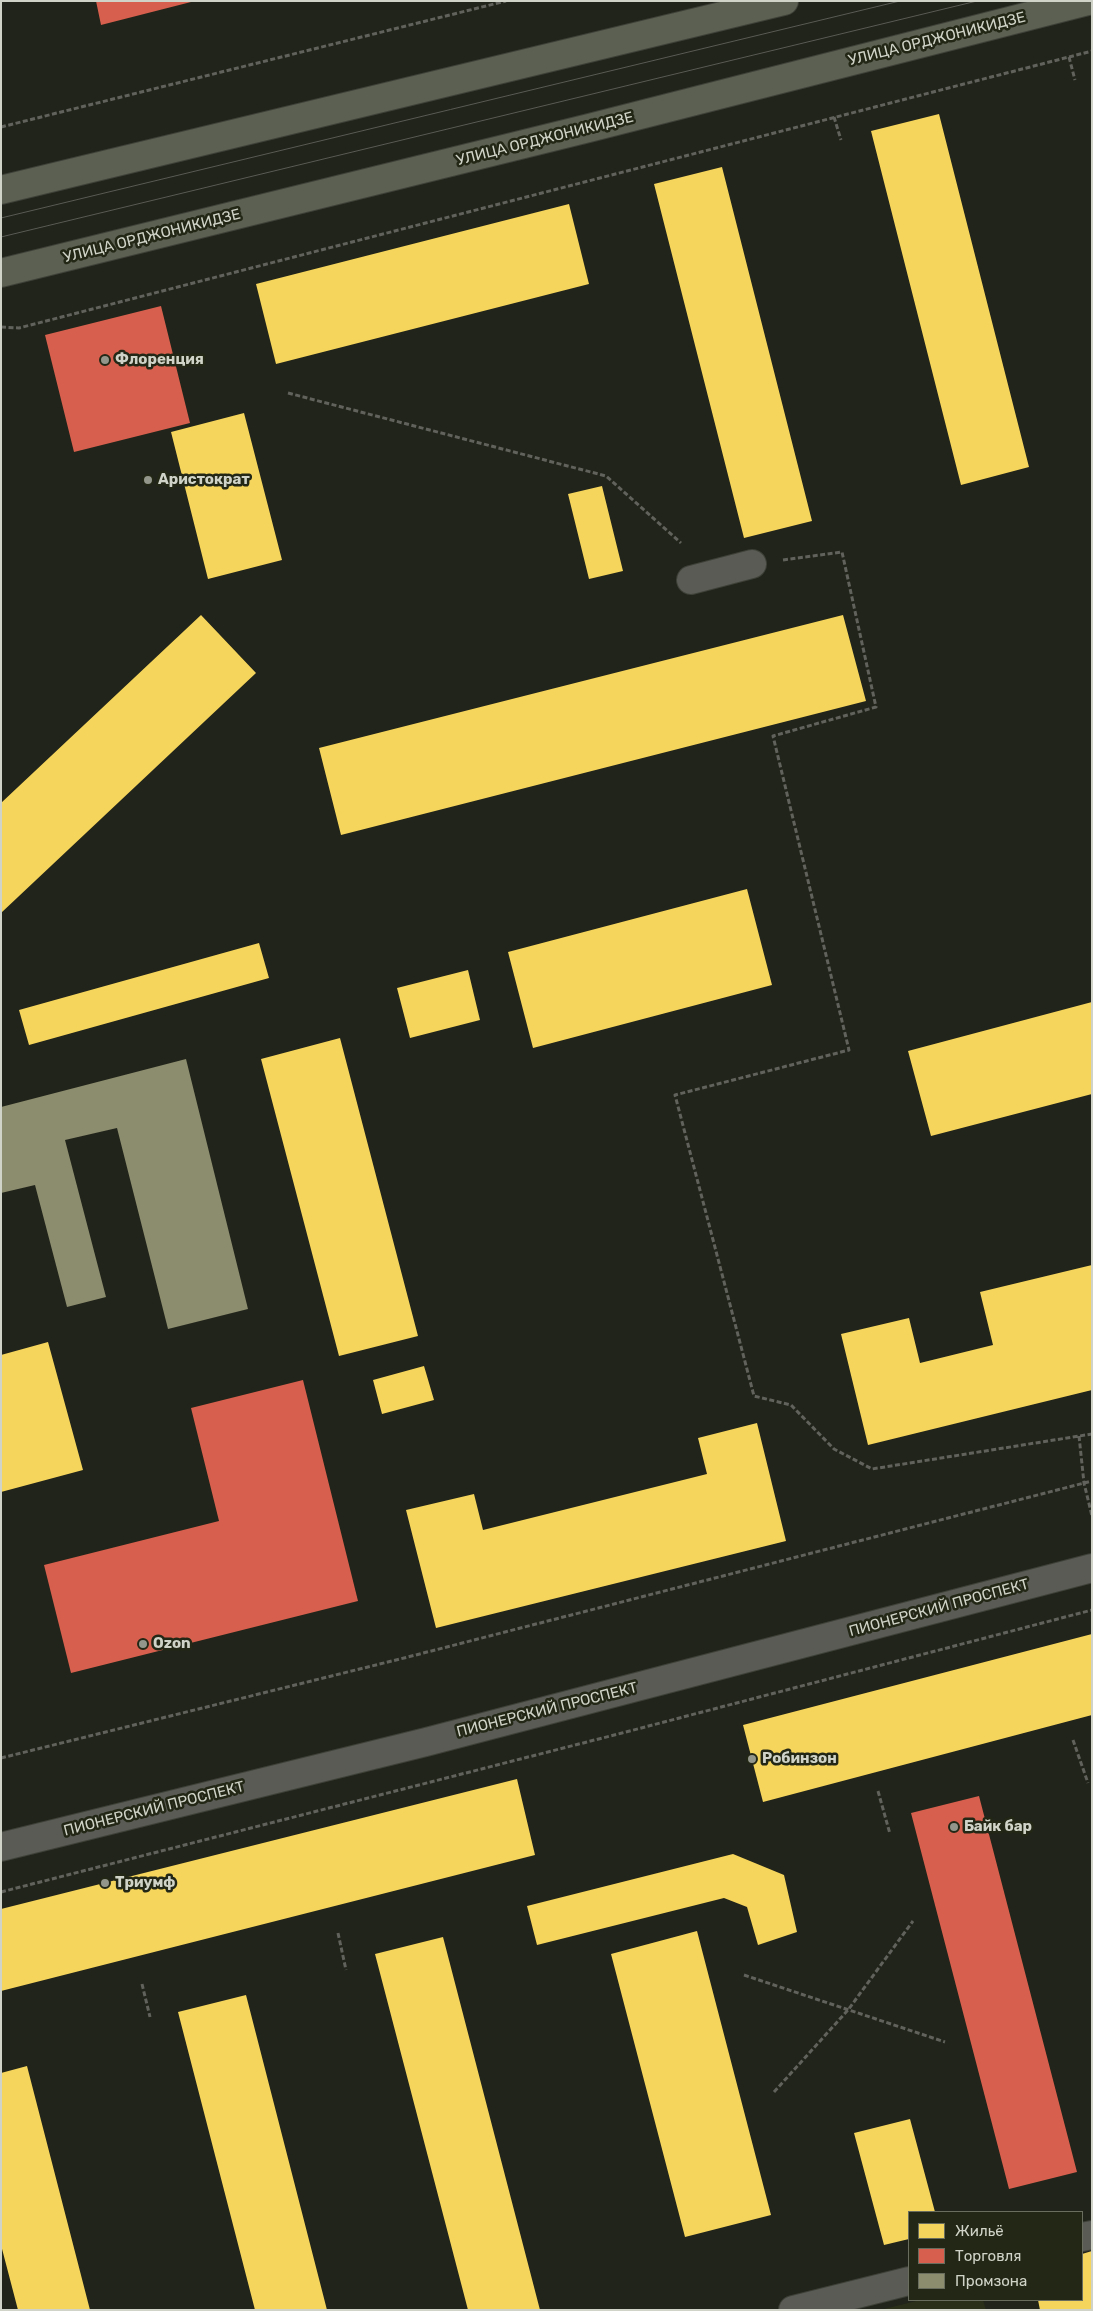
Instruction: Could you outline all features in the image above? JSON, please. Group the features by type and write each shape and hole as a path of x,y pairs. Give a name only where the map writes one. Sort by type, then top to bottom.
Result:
{"main road":[{"path":"1,190 784,1"},
{"name":"УЛИЦА ОРДЖОНИКИДЗЕ","path":"1,273 598,126 1088,1"}],"street":[{"path":"691,580 752,564"},
{"name":"ПИОНЕРСКИЙ ПРОСПЕКТ","path":"1,1847 445,1737 1092,1568"},
{"path":"794,2310 908,2280"}],"path":[{"path":"1,127 506,1"},
{"path":"1,327 19,328 1092,51"},
{"path":"1069,57 1075,80"},
{"path":"834,117 841,140"},
{"path":"288,393 606,476 681,543"},
{"path":"752,564 842,552 876,707 773,736 849,1050 675,1095 754,1396 791,1405 834,1449 872,1469 1092,1434"},
{"path":"1078,1436 1084,1483 1092,1516"},
{"path":"1,1758 404,1658 1092,1481"},
{"path":"1,1892 603,1738 1092,1610"},
{"path":"1073,1740 1088,1783"},
{"path":"878,1791 890,1834"},
{"path":"774,2092 848,2010 913,1921"},
{"path":"338,1933 346,1970"},
{"path":"744,1975 945,2042"},
{"path":"142,1984 150,2018"}],"shaded area":[{"path":"916,2301 983,2301 986,2310 880,2310"}],"building: Жильё":[{"path":"939,114 1029,467 961,485 871,131"},
{"path":"722,167 812,521 744,538 654,184"},
{"path":"569,204 589,284 276,364 256,284"},
{"path":"244,413 282,560 208,579 171,432"},
{"path":"602,486 623,571 589,579 568,494"},
{"path":"201,615 256,673 1,913 1,803"},
{"path":"843,615 866,701 341,835 319,748"},
{"path":"747,889 772,985 533,1048 508,952"},
{"path":"259,943 269,978 29,1045 19,1010"},
{"path":"468,970 480,1020 410,1038 397,988"},
{"path":"1092,1002 1092,1094 931,1136 908,1051"},
{"path":"340,1038 418,1336 339,1356 261,1059"},
{"path":"1092,1265 1092,1390 868,1445 841,1334 909,1318 920,1363 993,1345 980,1292"},
{"path":"48,1342 83,1470 1,1492 1,1355"},
{"path":"424,1366 434,1400 382,1414 373,1380"},
{"path":"757,1423 786,1541 436,1628 406,1510 474,1494 483,1530 707,1474 698,1438"},
{"path":"1092,1634 1092,1715 763,1802 743,1725"},
{"path":"517,1779 535,1855 1,1991 1,1909"},
{"path":"733,1854 784,1875 797,1932 758,1945 747,1907 724,1898 537,1945 527,1906"},
{"path":"697,1931 771,2215 685,2237 611,1954"},
{"path":"443,1937 540,2310 468,2310 375,1954"},
{"path":"246,1995 327,2310 255,2310 178,2012"},
{"path":"27,2066 90,2310 18,2310 1,2245 1,2073"},
{"path":"910,2119 935,2211 908,2211 908,2239 884,2245 854,2133"},
{"path":"1092,2251 1092,2310 1040,2310 1038,2301 1083,2301 1083,2254"}],"building: Торговля":[{"path":"96,1 191,1 191,2 101,25"},
{"path":"161,306 190,423 74,452 45,335"},
{"path":"303,1380 358,1601 71,1673 44,1565 219,1521 191,1408"},
{"path":"979,1796 1077,2172 1009,2189 911,1813"}],"building: Промзона":[{"path":"186,1059 248,1309 168,1329 117,1128 65,1140 106,1297 67,1307 35,1185 1,1193 1,1107"}],"tram line":[{"path":"1,218 900,1"},
{"path":"1,237 977,1"}],"place":[{"name":"Флоренция","path":"105,360"},
{"name":"Аристократ","path":"148,480"},
{"name":"Ozon","path":"143,1644"},
{"name":"Робинзон","path":"752,1759"},
{"name":"Байк бар","path":"954,1827"},
{"name":"Триумф","path":"105,1883"}]}
